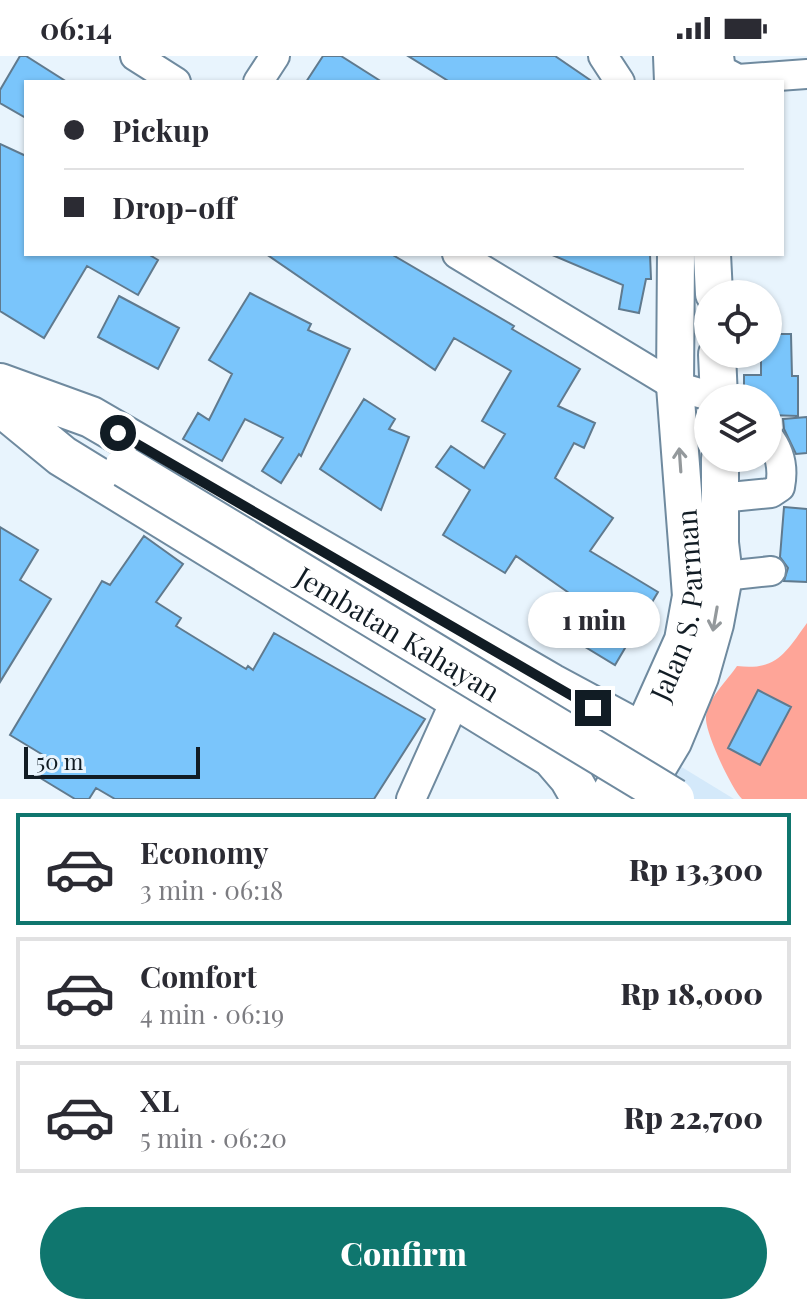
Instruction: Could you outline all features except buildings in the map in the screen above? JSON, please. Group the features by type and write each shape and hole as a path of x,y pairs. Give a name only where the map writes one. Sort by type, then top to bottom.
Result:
{"highway":[{"path":"0,384 91,417 551,684 642,733"},
{"name":"Jembatan Kahayan","path":"0,394 674,799"},
{"path":"0,405 62,456 552,757 570,778 582,799"},
{"path":"503,725 530,724 545,714 553,694 551,684"}],"main road":[{"path":"672,56 673,80"},
{"path":"705,56 706,80"},
{"name":"Jalan S. Parman","path":"607,799 642,733 683,640 691,596 675,386 676,256"},
{"path":"712,256 713,280"},
{"name":"Jalan S. Parman","path":"639,799 673,742 700,677 715,624 724,576 720,543 720,472"}],"street":[{"path":"135,56 173,80"},
{"path":"259,80 275,56"},
{"path":"603,56 619,80"},
{"path":"719,56 721,70 738,79 807,74"},
{"path":"460,256 675,386 694,391"},
{"path":"720,498 771,493 780,487 782,469"},
{"path":"724,576 771,571"},
{"path":"411,799 456,699"}],"shaded area":[{"path":"807,623 807,799 742,799 710,738 706,720 709,706 737,666 751,667 771,662 786,651"},
{"path":"675,763 734,799 655,799"}],"route":[{"path":"118,433 593,708"}]}
